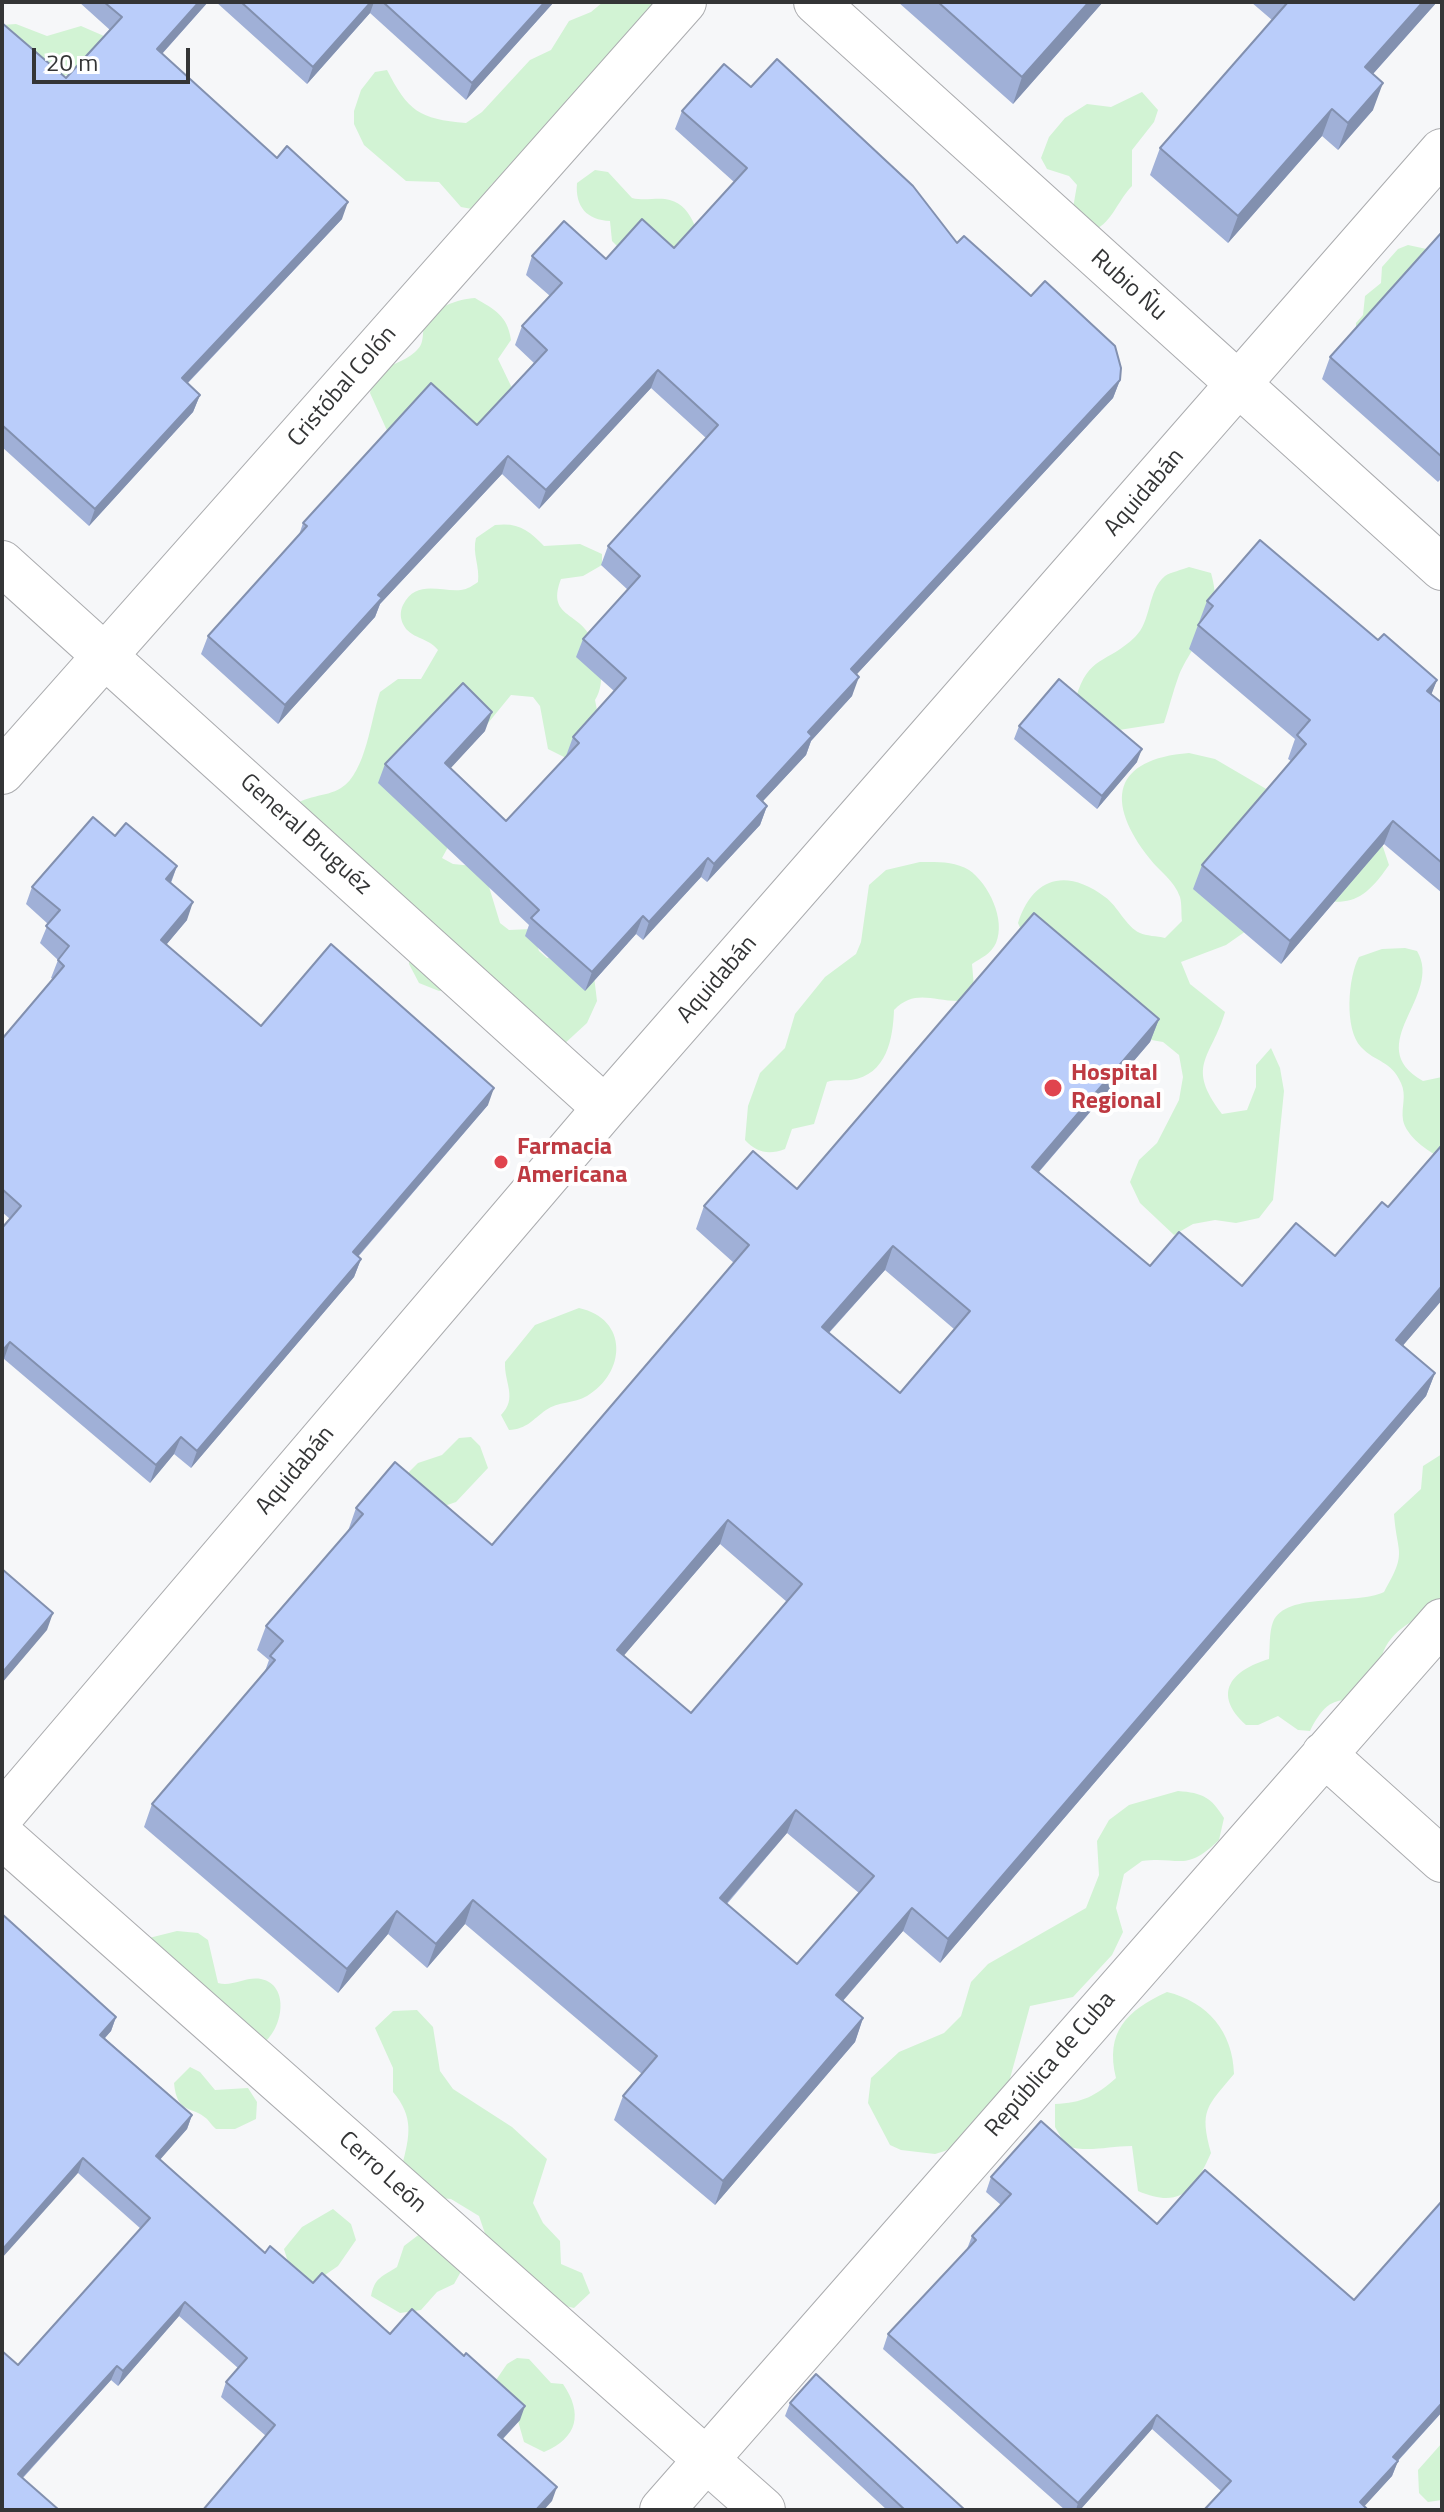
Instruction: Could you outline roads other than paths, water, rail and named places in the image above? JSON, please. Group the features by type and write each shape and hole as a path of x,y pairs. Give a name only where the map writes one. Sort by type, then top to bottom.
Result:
{"street":[{"name":"Cristóbal Colón","path":"2,772 684,2"},
{"name":"Rubio Ñu","path":"816,2 1442,568"},
{"name":"Aquidabán","path":"2,1815 605,1108 1442,151"},
{"name":"General Bruguéz","path":"2,563 605,1108"},
{"name":"República de Cuba","path":"662,2510 1442,1621"},
{"path":"1324,1754 1442,1860"},
{"name":"Cerro León","path":"2,1836 763,2510"}],"place":[{"name":"Hospital Regional","path":"1053,1088"},
{"name":"Farmacia Americana","path":"501,1162"}]}
